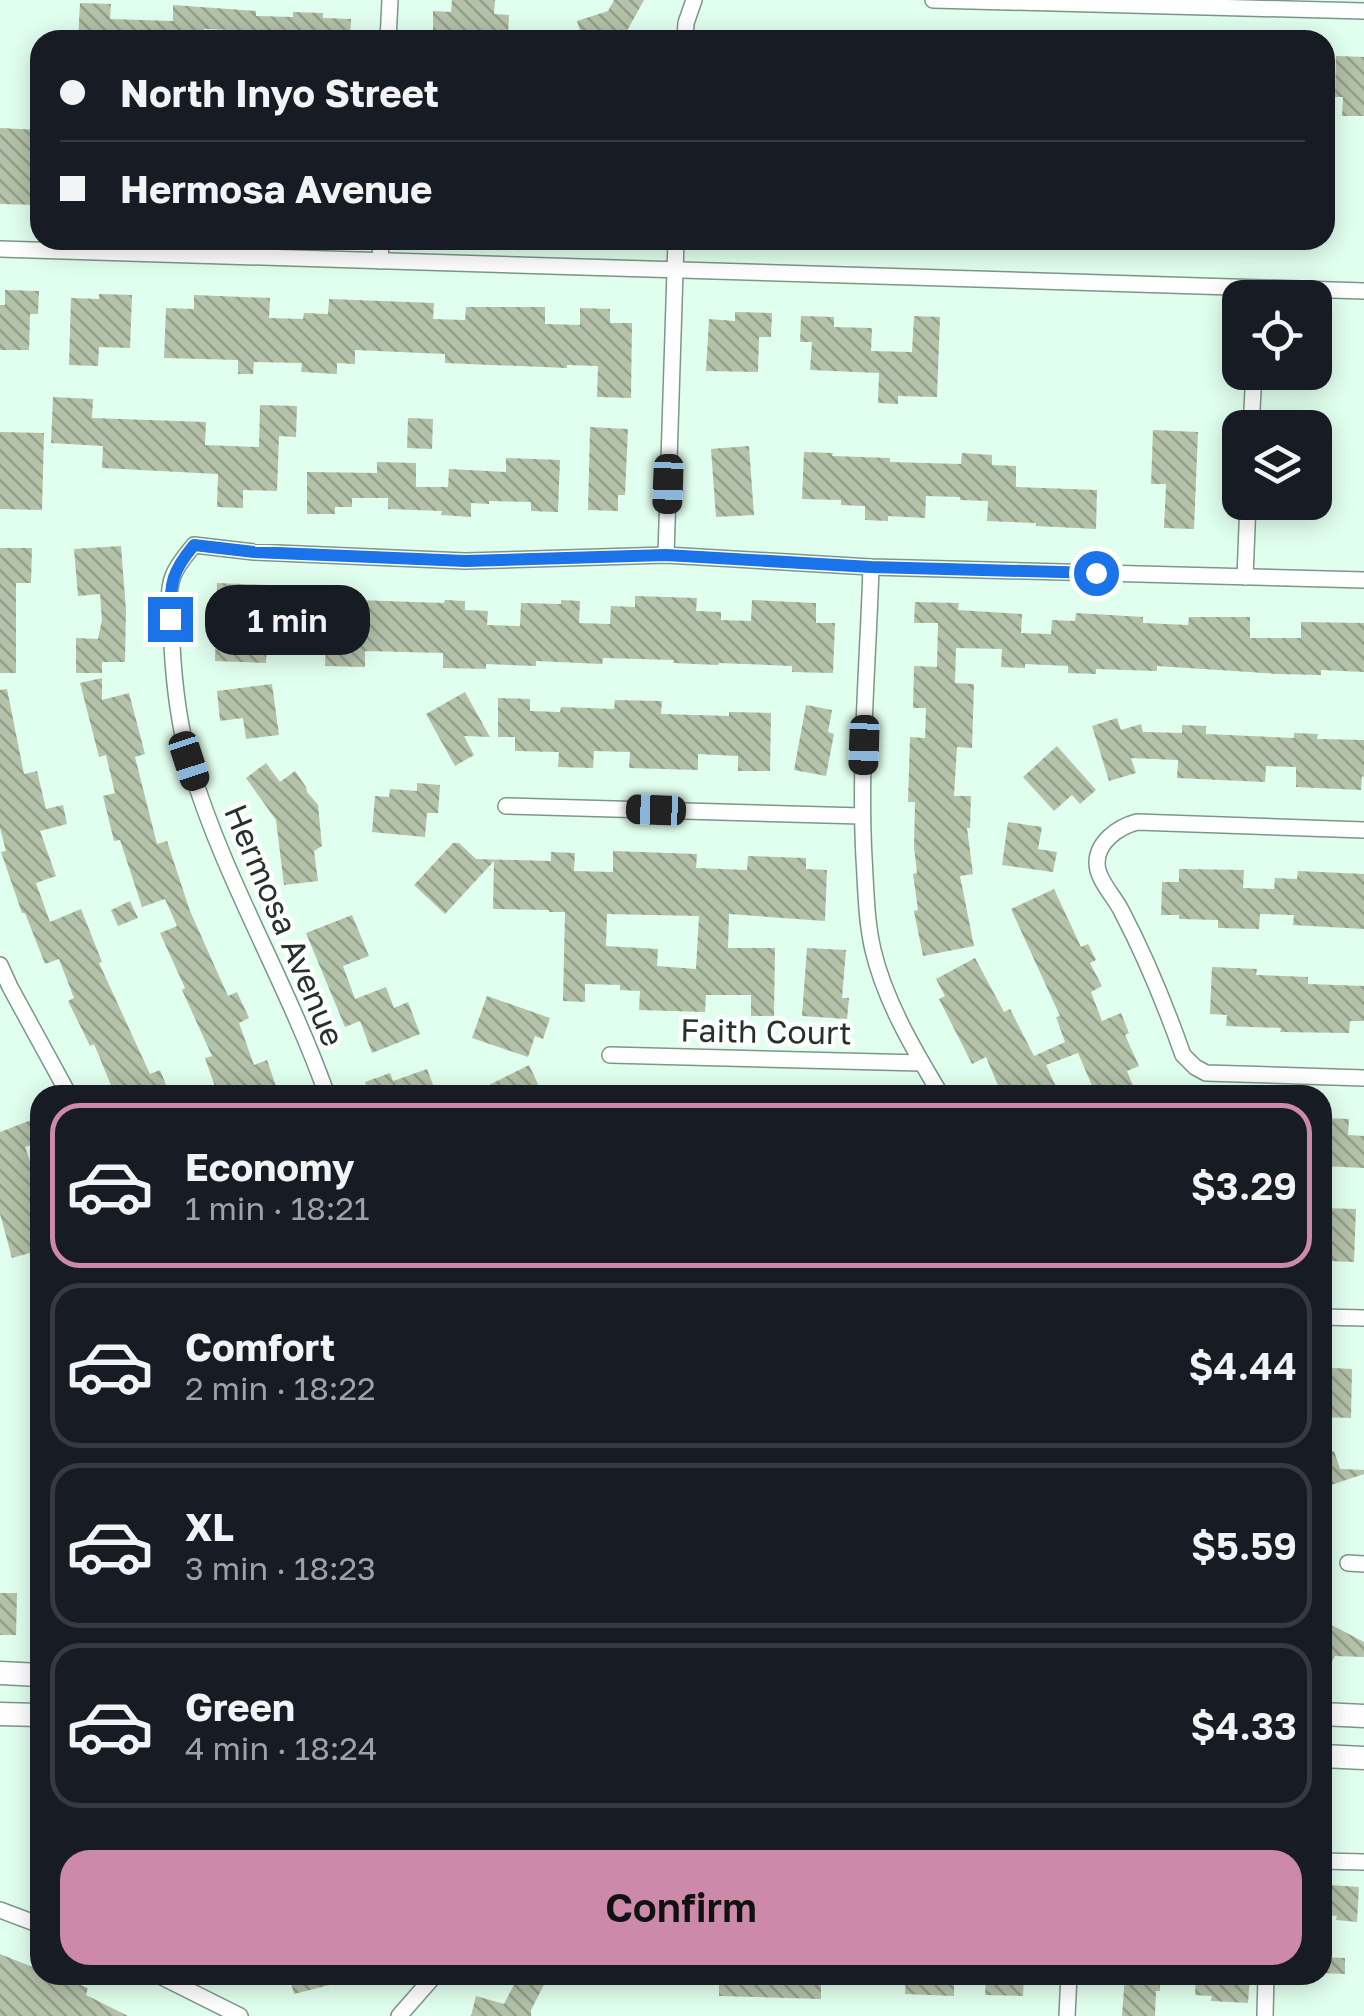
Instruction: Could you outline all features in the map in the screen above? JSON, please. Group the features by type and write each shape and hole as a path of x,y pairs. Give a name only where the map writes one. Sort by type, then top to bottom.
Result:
{"street":[{"path":"388,30 390,0"},
{"path":"686,30 694,0"},
{"path":"934,0 1364,11"},
{"path":"0,248 30,249"},
{"path":"58,250 1222,292"},
{"path":"380,261 381,250"},
{"path":"675,250 666,555 871,567 1364,580"},
{"path":"1332,291 1364,290"},
{"path":"1245,577 1247,520"},
{"name":"Hermosa Avenue","path":"322,1085 281,980 250,919 189,761 175,693 170,619 171,579 182,559 194,545 254,552 465,561 666,555"},
{"path":"871,567 862,816 868,922 874,954 893,1006 935,1085"},
{"path":"506,806 862,816"},
{"path":"1364,830 1137,822 1125,825 1103,842 1097,863 1184,1054 1195,1068 1206,1073 1364,1078"},
{"path":"0,965 5,990 63,1085"},
{"name":"Faith Court","path":"610,1055 921,1062"},
{"path":"1332,1316 1364,1318"},
{"path":"0,1673 30,1674"},
{"path":"0,1714 30,1714"},
{"path":"1332,1714 1364,1716"},
{"path":"1332,1756 1364,1758"},
{"path":"1332,1860 1364,1862"},
{"path":"0,1910 30,1921"},
{"path":"178,1985 240,2016"},
{"path":"399,2016 427,1985"},
{"path":"1067,2016 1069,1985"},
{"path":"1265,2016 1266,1985"}],"building":[{"path":"452,0 495,0 494,14 509,15 508,30 433,30 433,11 451,12"},
{"path":"614,0 644,0 628,30 580,30 577,21 608,11"},
{"path":"80,3 111,4 110,19 173,21 173,5 256,11 256,16 293,17 293,12 351,19 350,30 79,30"},
{"path":"1336,56 1364,57 1364,116 1342,116 1343,97 1335,97"},
{"path":"0,128 30,130 30,205 0,204"},
{"path":"5,290 39,291 38,314 30,314 29,350 0,350 0,305 5,305"},
{"path":"99,294 132,295 130,348 99,347 98,366 69,365 71,298 99,299"},
{"path":"194,295 270,298 269,318 303,319 304,313 328,314 329,299 434,303 433,319 465,320 466,307 545,307 545,324 580,325 580,308 610,309 610,323 632,323 631,398 597,397 598,366 445,363 445,354 355,350 355,364 337,363 337,374 301,372 302,363 254,362 253,374 238,374 238,360 164,358 166,308 194,309"},
{"path":"735,312 772,313 771,337 759,337 758,372 706,371 709,319 735,321"},
{"path":"801,316 834,317 834,327 872,328 871,351 912,352 914,316 940,317 937,397 898,396 898,404 878,403 879,373 810,370 812,342 800,342"},
{"path":"53,397 93,399 92,418 206,422 205,445 259,447 260,405 297,406 296,437 279,436 277,491 243,490 243,508 217,507 218,474 102,468 103,446 51,443"},
{"path":"408,418 433,419 432,449 407,448"},
{"path":"590,427 628,429 625,495 618,495 618,511 588,510"},
{"path":"1153,430 1198,432 1194,529 1164,528 1166,484 1151,484"},
{"path":"0,432 44,433 42,510 0,509"},
{"path":"749,446 754,515 716,517 711,449"},
{"path":"804,452 890,458 890,462 961,464 962,453 992,455 992,465 1016,466 1016,487 1097,490 1096,529 987,521 988,501 960,497 926,496 925,518 888,516 888,521 865,520 865,506 841,505 841,500 802,499"},
{"path":"506,458 560,460 558,512 531,511 531,502 489,501 471,503 471,517 441,515 442,511 388,509 388,498 352,498 352,507 335,507 335,514 307,514 307,472 377,473 377,462 416,463 416,487 448,487 449,469 506,472"},
{"path":"121,546 125,662 102,662 102,673 76,673 76,638 98,639 102,620 100,594 78,596 74,549"},
{"path":"0,548 32,548 31,583 16,583 16,673 0,673"},
{"path":"217,583 269,585 266,663 215,661"},
{"path":"635,596 697,598 696,611 721,612 721,620 751,621 752,600 816,603 816,623 835,623 833,673 792,672 792,666 603,658 602,664 536,661 536,666 486,664 486,669 443,668 443,653 365,651 365,667 325,666 327,599 465,601 465,610 488,611 487,625 520,626 521,603 580,601 579,623 610,624 611,606 635,607"},
{"path":"915,602 959,603 958,610 1022,614 1021,633 1051,634 1052,620 1075,621 1076,613 1143,617 1143,623 1188,625 1189,617 1250,617 1250,638 1301,638 1301,622 1364,623 1364,672 1278,674 1157,666 1157,671 1096,669 1096,674 1068,673 1068,666 1001,667 1002,649 956,648 955,683 974,684 972,748 957,747 954,796 971,796 967,828 973,874 960,876 974,946 923,956 914,911 918,910 913,874 917,873 915,802 908,802 910,737 925,738 926,708 913,708 914,666 937,667 938,623 914,623"},
{"path":"102,678 102,700 129,693 145,754 135,757 157,844 167,841 190,911 228,996 237,992 249,1018 239,1023 254,1065 267,1060 276,1085 214,1085 205,1058 212,1056 160,933 177,926 165,899 142,907 120,840 114,841 103,796 115,793 106,755 99,757 80,683"},
{"path":"272,684 279,735 246,739 243,718 220,721 217,691"},
{"path":"7,689 24,774 37,771 46,809 63,805 67,824 40,831 56,876 36,883 50,922 81,909 102,962 99,963 150,1074 160,1070 166,1085 111,1085 94,1044 90,1046 68,1001 74,998 59,959 45,964 22,913 1,852 6,851 0,828 0,690"},
{"path":"465,692 490,737 464,736 474,755 455,766 426,714"},
{"path":"498,698 530,699 530,711 560,712 561,707 614,709 615,700 662,701 661,714 771,713 770,771 738,771 738,756 698,754 698,770 629,768 630,752 594,751 593,768 558,767 559,752 515,751 515,737 498,737"},
{"path":"806,705 832,710 828,732 834,734 826,776 794,770"},
{"path":"1117,718 1121,730 1141,724 1143,732 1182,733 1182,725 1206,726 1206,734 1294,738 1294,733 1318,734 1317,739 1364,740 1361,790 1296,787 1296,767 1266,766 1265,782 1177,778 1178,760 1131,758 1136,773 1109,781 1092,726"},
{"path":"1057,746 1096,790 1080,804 1072,795 1054,811 1023,777"},
{"path":"266,763 280,782 295,771 318,805 322,846 314,851 318,881 284,885 276,820 246,778"},
{"path":"417,783 440,785 438,813 427,813 425,837 372,832 375,796 389,797 390,789 417,791"},
{"path":"1008,822 1042,827 1038,849 1057,852 1053,872 1002,865"},
{"path":"453,843 459,843 476,859 551,861 551,852 575,853 574,871 613,872 613,851 697,854 696,868 747,870 748,856 806,858 806,869 827,870 825,921 729,914 728,948 775,948 774,1016 751,1016 751,995 706,995 705,1012 639,1010 640,991 620,990 620,985 585,984 585,1002 563,1001 565,912 493,909 494,861 445,914 414,885","holes":["607,914 699,916 696,969 657,966 658,949 606,946"]},
{"path":"1179,869 1244,870 1243,888 1274,889 1275,878 1297,879 1298,871 1364,874 1364,929 1293,925 1294,915 1260,914 1259,929 1218,928 1218,920 1161,915 1162,882 1179,882"},
{"path":"1054,889 1081,947 1088,944 1096,960 1090,963 1102,986 1091,992 1102,1021 1121,1013 1129,1033 1125,1035 1139,1066 1127,1071 1133,1085 1092,1085 1078,1053 1046,1065 1055,1085 998,1085 986,1057 972,1064 939,999 945,996 936,979 975,958 1004,1012 1010,1009 1034,1056 1065,1042 1056,1017 1060,1016 1011,909"},
{"path":"130,901 138,918 118,926 111,910"},
{"path":"352,915 369,956 343,966 355,999 386,987 394,1008 408,1002 420,1034 372,1053 360,1021 345,1027 306,933"},
{"path":"807,948 846,950 842,998 849,998 847,1019 802,1016"},
{"path":"1212,967 1257,969 1256,975 1308,977 1308,984 1364,986 1364,1021 1350,1021 1349,1033 1226,1026 1227,1015 1210,1014"},
{"path":"487,996 550,1018 543,1039 535,1036 528,1057 472,1038"},
{"path":"529,1065 538,1085 489,1085"},
{"path":"427,1069 433,1085 365,1082 390,1073 393,1081"},
{"path":"1332,1118 1349,1119 1348,1135 1364,1136 1364,1168 1332,1166"},
{"path":"30,1121 30,1145 25,1147 30,1161 30,1253 12,1258 0,1214 0,1132"},
{"path":"1332,1208 1356,1209 1354,1262 1332,1261"},
{"path":"1332,1368 1352,1369 1351,1418 1332,1417"},
{"path":"1332,1452 1340,1469 1364,1470 1364,1474 1332,1485"},
{"path":"0,1593 17,1593 16,1635 0,1635"},
{"path":"1332,1625 1364,1642 1364,1657 1335,1656 1332,1662"},
{"path":"1332,1885 1359,1887 1357,1922 1336,1920 1337,1916 1332,1915"},
{"path":"0,1954 30,1966 30,1985 80,1985 88,1988 86,1995 128,2016 0,2016"},
{"path":"1332,1957 1345,1958 1345,1974 1332,1973"},
{"path":"292,1985 329,1985 294,1994"},
{"path":"514,1985 544,1985 531,2016 471,2016 476,1996 504,2004"},
{"path":"719,1985 821,1985 821,1999 719,1996"},
{"path":"905,1985 954,1985 954,1996 905,1994"},
{"path":"986,1985 1024,1985 1023,1996 985,1995"},
{"path":"1124,1985 1160,1985 1155,2016 1122,2016"},
{"path":"1196,1985 1249,1985 1248,2003 1211,2001 1212,1996 1195,1995"}],"route":[{"path":"170,619 171,579 194,545 254,552 465,561 666,555 871,567 1096,573"}]}
